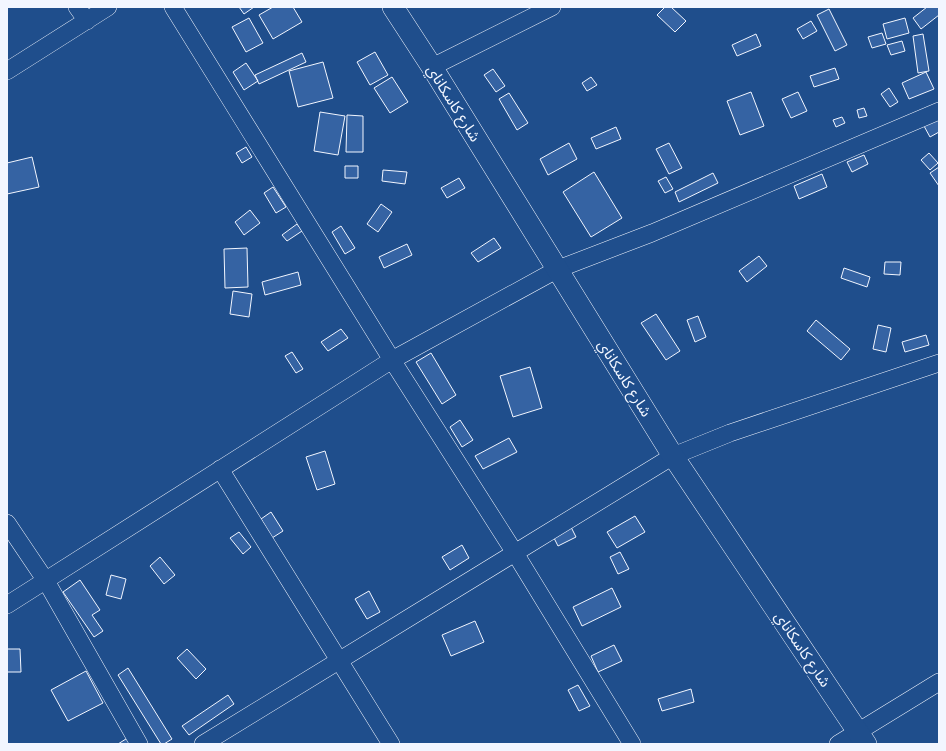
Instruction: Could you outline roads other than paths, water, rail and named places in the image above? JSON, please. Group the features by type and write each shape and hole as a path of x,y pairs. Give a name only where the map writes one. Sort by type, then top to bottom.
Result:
{"street":[{"path":"7,72 82,14 108,7"},
{"path":"173,7 392,360 515,553 632,744"},
{"name":"شارع كاسكاناي","path":"393,7 558,269 673,456 862,738"},
{"path":"432,67 552,7"},
{"path":"7,606 392,360 558,269 659,230 939,111"},
{"path":"203,744 673,456 730,433 939,363"},
{"path":"220,469 392,744"},
{"path":"7,523 46,581 139,744"},
{"path":"838,744 862,738 939,682"}]}
